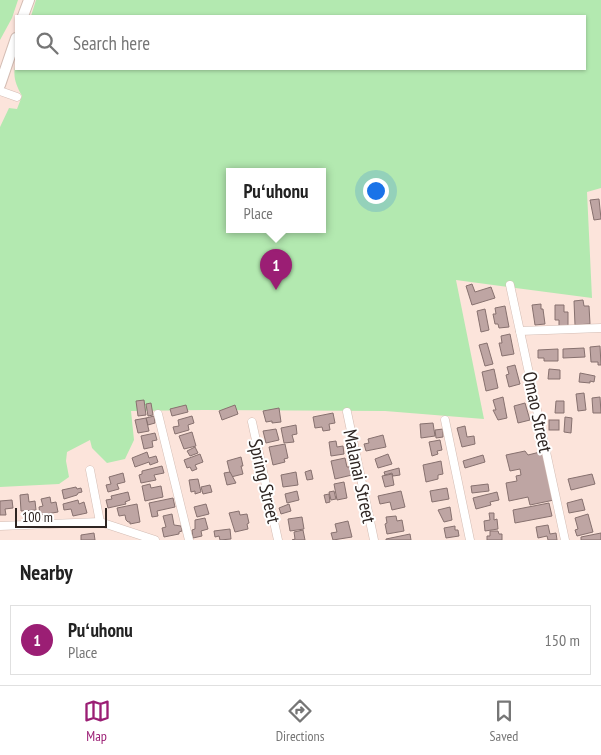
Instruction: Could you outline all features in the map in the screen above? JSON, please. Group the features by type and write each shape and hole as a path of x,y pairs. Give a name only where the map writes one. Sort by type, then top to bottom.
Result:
{"main road":[{"path":"23,15 28,0"},
{"path":"0,85 15,41"}],"street":[{"path":"0,91 17,97"},
{"name":"Omao Street","path":"510,285 565,540"},
{"path":"520,331 601,328"},
{"name":"Malanai Street","path":"347,412 374,540"},
{"path":"158,414 189,540"},
{"path":"445,420 470,540"},
{"name":"Spring Street","path":"252,422 278,540"},
{"path":"90,470 100,522"},
{"path":"0,526 100,522 155,540"}],"green space":[{"path":"0,0 18,0 12,18 0,40"},
{"path":"36,0 601,0 601,188 587,192 592,298 456,280 484,419 385,411 131,411 134,440 125,459 107,463 92,448 90,440 67,452 66,461 69,477 59,484 0,487 0,127 9,108 17,109 22,96 15,80 14,72 15,68 15,70 586,70 586,15 31,15"}],"building":[{"path":"599,199 601,219 594,220 590,200"},
{"path":"472,284 475,292 491,287 495,298 472,305 466,286"},
{"path":"583,300 584,306 589,306 590,324 575,325 574,301"},
{"path":"541,304 545,324 535,325 532,305"},
{"path":"555,305 564,305 564,312 568,312 568,326 559,326 559,320 555,320"},
{"path":"505,306 509,327 499,328 498,324 495,324 493,314 496,314 495,308"},
{"path":"485,309 489,330 481,332 477,311"},
{"path":"510,334 514,354 502,356 499,343 502,343 501,336"},
{"path":"487,343 493,364 485,366 479,345"},
{"path":"600,346 601,365 598,365 598,362 591,362 590,347"},
{"path":"584,348 585,357 563,358 563,349"},
{"path":"558,349 558,361 544,361 544,358 538,358 538,350"},
{"path":"515,365 520,384 509,387 506,375 509,374 507,367"},
{"path":"494,369 498,388 486,391 482,372"},
{"path":"549,369 560,370 560,379 548,379"},
{"path":"580,373 595,376 594,382 579,382"},
{"path":"584,393 586,410 578,411 576,394"},
{"path":"503,397 507,418 498,420 493,410 496,410 493,400"},
{"path":"600,397 601,413 593,413 592,398"},
{"path":"144,400 146,415 138,416 136,401"},
{"path":"556,401 564,401 564,413 555,413"},
{"path":"151,403 153,415 148,416 146,404"},
{"path":"525,403 530,420 518,423 514,406"},
{"path":"186,405 188,412 172,416 170,409"},
{"path":"235,405 238,414 222,420 219,411"},
{"path":"279,408 281,422 266,422 263,411"},
{"path":"333,413 335,423 329,424 330,430 323,431 322,427 315,428 313,417"},
{"path":"154,416 155,423 148,425 146,418"},
{"path":"192,416 194,423 188,425 189,430 175,434 173,427 179,426 178,420"},
{"path":"565,417 572,418 571,433 564,432"},
{"path":"146,418 149,431 138,433 135,420"},
{"path":"549,420 559,420 559,430 549,430"},
{"path":"433,423 435,436 421,438 420,424"},
{"path":"296,425 297,434 292,435 294,442 284,443 281,428"},
{"path":"465,426 467,437 474,436 475,444 462,447 457,428"},
{"path":"276,429 279,440 266,443 263,431"},
{"path":"443,429 443,437 436,438 435,430"},
{"path":"192,432 196,446 184,449 179,436"},
{"path":"155,433 157,440 152,441 153,447 144,449 141,436"},
{"path":"383,435 386,447 366,451 364,444 369,443 368,439"},
{"path":"440,440 442,450 437,451 438,454 432,456 429,442"},
{"path":"336,441 337,447 343,446 344,454 331,456 329,442"},
{"path":"285,444 288,458 284,459 285,462 273,465 269,447"},
{"path":"195,447 198,453 190,456 187,451"},
{"path":"525,451 528,455 544,451 554,500 530,505 528,497 509,501 506,483 517,481 516,476 521,475 520,469 510,471 506,455"},
{"path":"147,452 149,458 156,456 158,462 150,465 149,462 135,467 132,458"},
{"path":"200,454 203,462 195,465 197,469 192,471 190,467 187,468 184,460"},
{"path":"388,454 392,464 378,468 375,459"},
{"path":"483,455 485,462 465,468 463,461"},
{"path":"241,457 243,474 231,477 227,461"},
{"path":"345,458 347,467 350,467 352,475 335,479 331,461"},
{"path":"441,461 443,474 438,475 438,479 426,482 423,465"},
{"path":"162,466 164,473 154,475 156,480 141,483 139,475 142,474 142,471"},
{"path":"399,468 400,475 393,476 392,473 385,475 384,472"},
{"path":"311,470 313,479 307,480 305,472"},
{"path":"230,472 236,483 227,485 224,473"},
{"path":"296,472 298,485 283,487 281,475"},
{"path":"123,473 125,482 117,484 119,489 108,492 106,485 111,484 109,477"},
{"path":"392,474 394,485 385,487 382,476"},
{"path":"592,474 595,484 571,490 568,479"},
{"path":"198,479 201,492 195,494 195,491 191,492 189,480"},
{"path":"344,482 347,498 337,500 334,484"},
{"path":"150,484 151,488 161,486 163,497 145,501 142,486"},
{"path":"488,484 489,491 472,493 471,486"},
{"path":"210,485 212,492 203,494 201,487"},
{"path":"76,487 77,489 81,488 82,492 64,499 62,490"},
{"path":"447,488 449,499 432,502 430,491"},
{"path":"297,491 299,500 287,503 285,494"},
{"path":"334,491 336,499 331,500 329,492"},
{"path":"401,491 405,507 392,510 390,502 380,504 378,496"},
{"path":"128,492 130,500 125,502 126,504 108,508 106,500 112,499 111,496"},
{"path":"497,492 499,500 490,502 491,505 476,509 473,498"},
{"path":"28,494 29,502 35,501 36,510 21,511 20,495"},
{"path":"329,494 330,502 326,503 324,495"},
{"path":"50,497 51,503 56,502 58,512 40,515 39,507 43,506 41,499"},
{"path":"173,498 175,507 157,511 158,516 152,517 149,503"},
{"path":"582,499 585,510 569,513 567,503"},
{"path":"12,500 13,508 5,509 6,515 0,515 0,501"},
{"path":"78,500 79,504 84,502 87,513 73,516 71,509 64,510 63,504"},
{"path":"549,503 552,516 515,523 513,510"},
{"path":"137,504 140,522 130,524 126,520 125,515 119,516 117,508"},
{"path":"206,504 209,514 197,517 194,507"},
{"path":"289,504 291,511 281,514 279,508"},
{"path":"450,507 452,520 444,522 438,510"},
{"path":"239,511 240,515 247,514 248,529 235,532 229,513"},
{"path":"489,513 494,513 494,520 497,519 498,529 485,531 484,521 490,520"},
{"path":"172,514 174,525 181,526 182,531 179,534 164,537 162,528 166,527 163,516"},
{"path":"588,514 593,532 577,536 575,530 578,529 575,518"},
{"path":"396,516 397,521 402,520 404,531 387,534 386,517"},
{"path":"302,517 304,529 290,531 288,519"},
{"path":"205,518 208,529 201,531 202,536 193,538 192,530 195,529 195,520"},
{"path":"348,521 352,537 333,540 331,533 337,532 335,524"},
{"path":"548,525 550,534 556,533 557,540 548,540 547,536 538,538 536,527"},
{"path":"455,526 459,536 446,538 444,528"},
{"path":"230,529 231,539 220,540 219,536 215,537 214,531"},
{"path":"303,530 305,540 292,540 295,539 294,532"},
{"path":"490,531 498,531 499,534 502,534 502,540 487,540 487,536 490,536"},
{"path":"94,533 95,540 81,540 81,535"},
{"path":"601,533 601,540 581,540 581,537"},
{"path":"410,534 411,540 386,540 386,539"}],"place":[{"name":"Puʻuhonu","path":"276,290"}]}
